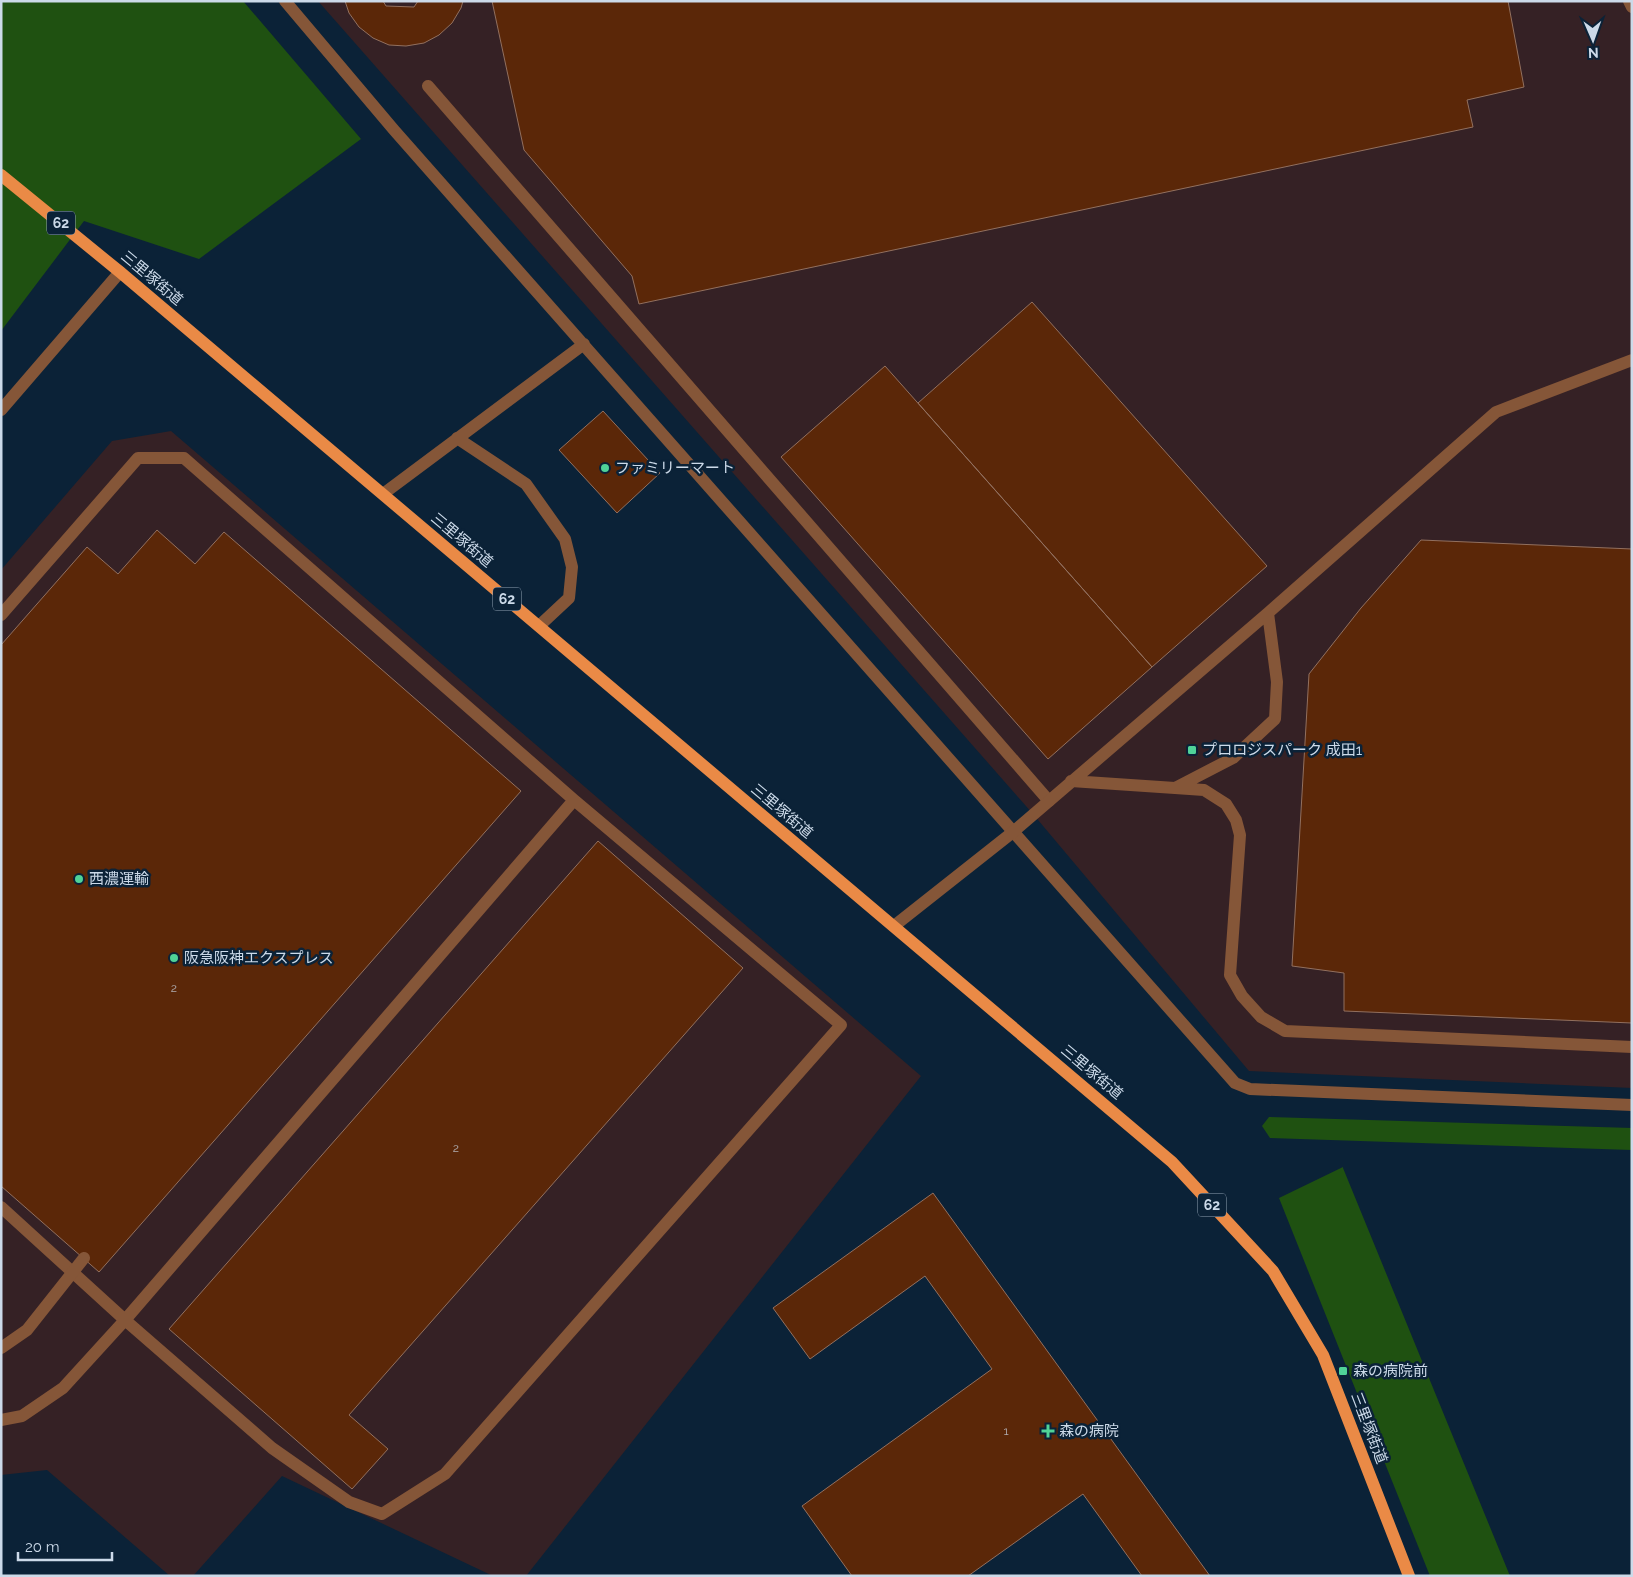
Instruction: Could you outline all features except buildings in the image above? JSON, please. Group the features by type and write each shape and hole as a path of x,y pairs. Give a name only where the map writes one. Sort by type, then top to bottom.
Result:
{"main road":[{"name":"三里塚街道","path":"1,175 120,272 1172,1162 1272,1271 1323,1355 1409,1576"}],"street":[{"path":"285,1 394,130 1236,1083 1250,1089 1632,1105"},
{"path":"1629,1 1632,7"},
{"path":"428,86 1049,801"},
{"path":"1,410 120,272"},
{"path":"383,494 584,344"},
{"path":"894,926 1013,832 1268,613 1496,412 1632,360"},
{"path":"457,438 526,484 565,539 572,567 569,598 539,626"},
{"path":"1,615 138,458 184,458 574,800 841,1025 445,1474 382,1514 350,1502 272,1448 125,1320 1,1207"},
{"path":"1175,788 1233,758 1275,719 1277,682 1268,613"},
{"path":"1071,782 1204,790 1226,804 1236,820 1240,835 1230,975 1242,996 1261,1017 1285,1031 1632,1047"},
{"path":"1,1420 22,1416 63,1388 125,1320 574,800"},
{"path":"1,1348 27,1330 84,1258"}],"shaded area":[{"name":"プロロジスパーク 成田1","path":"318,1 1632,1 1632,1088 1249,1071 1033,814"},
{"path":"171,431 921,1076 526,1576 493,1576 282,1476 193,1576 170,1576 47,1470 1,1475 1,570 112,441"}],"green space":[{"path":"1,1 243,1 361,139 199,259 84,221 1,331"},
{"path":"1269,1117 1632,1128 1632,1150 1270,1138 1262,1126"},
{"path":"1343,1167 1510,1576 1430,1576 1279,1198"}],"place":[{"name":"ファミリーマート","path":"605,468"},
{"name":"プロロジスパーク 成田1","path":"1192,750"},
{"name":"西濃運輸","path":"79,879"},
{"name":"阪急阪神エクスプレス","path":"174,958"},
{"name":"森の病院前","path":"1343,1371"},
{"name":"森の病院","path":"1048,1431"}]}
